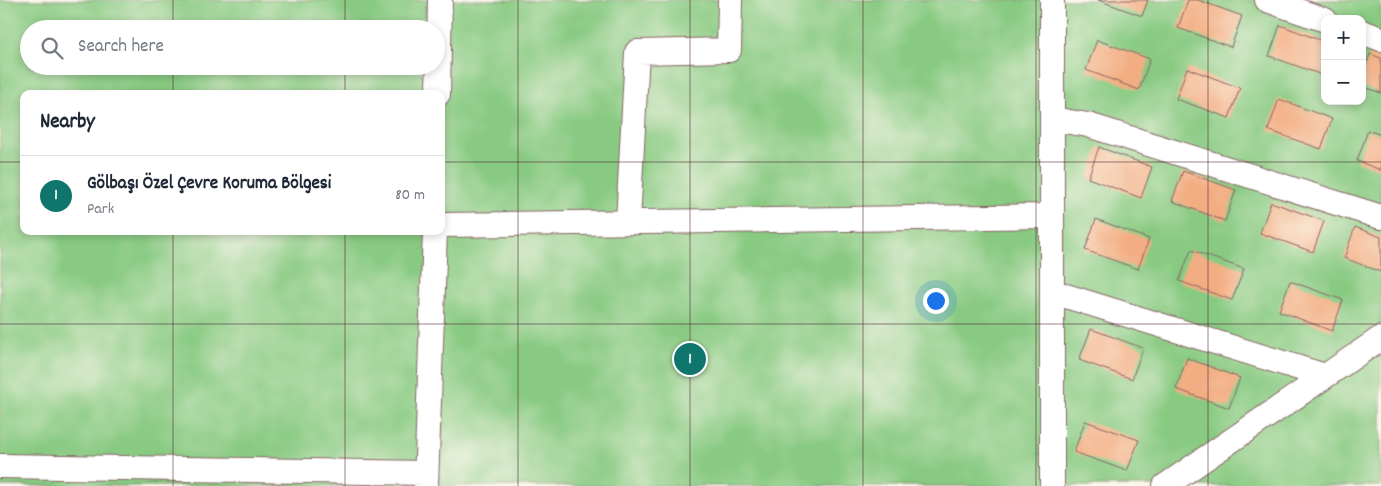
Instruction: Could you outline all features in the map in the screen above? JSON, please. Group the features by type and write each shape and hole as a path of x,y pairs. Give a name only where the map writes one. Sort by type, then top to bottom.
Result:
{"street":[{"path":"440,0 440,20"},
{"path":"628,222 637,52 729,50 730,0"},
{"path":"1052,0 1052,486"},
{"path":"1267,0 1321,19"},
{"path":"1366,33 1381,39"},
{"path":"438,75 438,90"},
{"path":"1052,119 1088,125 1381,217"},
{"path":"445,225 1052,216"},
{"path":"0,466 426,480 436,235"},
{"path":"1053,292 1325,376"},
{"path":"1165,486 1381,338"}],"green space":[{"path":"0,0 1381,0 1381,486 0,486"}],"building":[{"path":"1098,0 1148,0 1142,16"},
{"path":"1188,0 1198,0 1242,16 1231,47 1178,28"},
{"path":"1280,25 1321,40 1321,75 1269,56"},
{"path":"1097,40 1150,59 1139,90 1086,70"},
{"path":"1370,54 1381,58 1381,93 1366,87 1366,64"},
{"path":"1187,68 1240,88 1229,118 1176,99"},
{"path":"1279,99 1332,119 1321,149 1268,130"},
{"path":"1368,130 1381,135 1381,170 1357,161"},
{"path":"1099,147 1152,167 1141,198 1088,178"},
{"path":"1183,171 1236,190 1225,221 1172,201"},
{"path":"1271,202 1324,221 1313,252 1260,233"},
{"path":"1096,219 1149,239 1138,269 1085,250"},
{"path":"1355,227 1381,237 1381,272 1344,258"},
{"path":"1191,250 1244,269 1232,300 1179,281"},
{"path":"1290,281 1343,300 1332,331 1279,311"},
{"path":"1091,329 1143,348 1132,379 1079,360"},
{"path":"1187,358 1240,378 1229,408 1176,389"},
{"path":"1085,421 1139,440 1127,471 1074,452"}],"place":[{"name":"Gölbaşı Özel Çevre Koruma Bölgesi","path":"690,359"}]}
